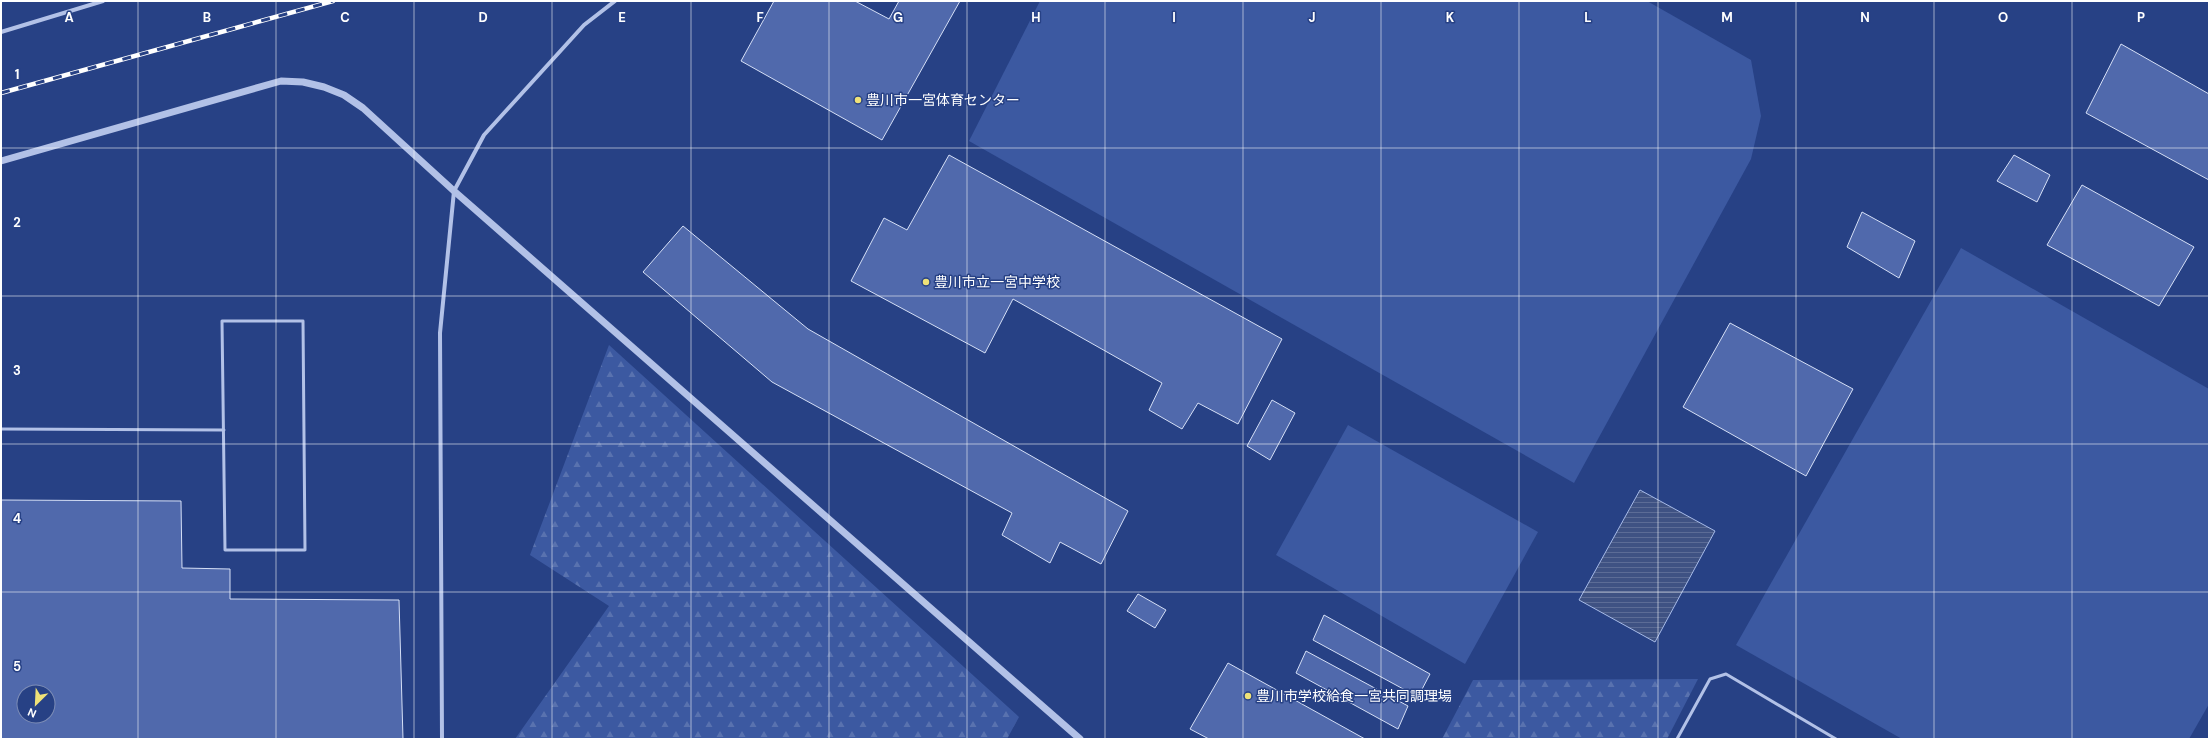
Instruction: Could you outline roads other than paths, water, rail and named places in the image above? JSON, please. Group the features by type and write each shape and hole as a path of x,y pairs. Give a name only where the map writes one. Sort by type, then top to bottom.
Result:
{"street":[{"path":"1,32 103,1"},
{"path":"442,739 440,334 454,191 484,135 584,25 615,1"},
{"path":"1,161 281,81 303,82 324,87 344,95 363,108 454,191 1080,739"}],"lane":[{"path":"222,321 303,322 305,550 225,550 224,430 222,321"},
{"path":"1,429 224,430"},
{"path":"1678,739 1710,679 1726,674 1836,739"}],"railway":[{"path":"1,93 333,1"}],"place":[{"name":"豊川市一宮体育センター","path":"858,100"},
{"name":"豊川市立一宮中学校","path":"926,282"},
{"name":"豊川市学校給食一宮共同調理場","path":"1248,696"}]}
